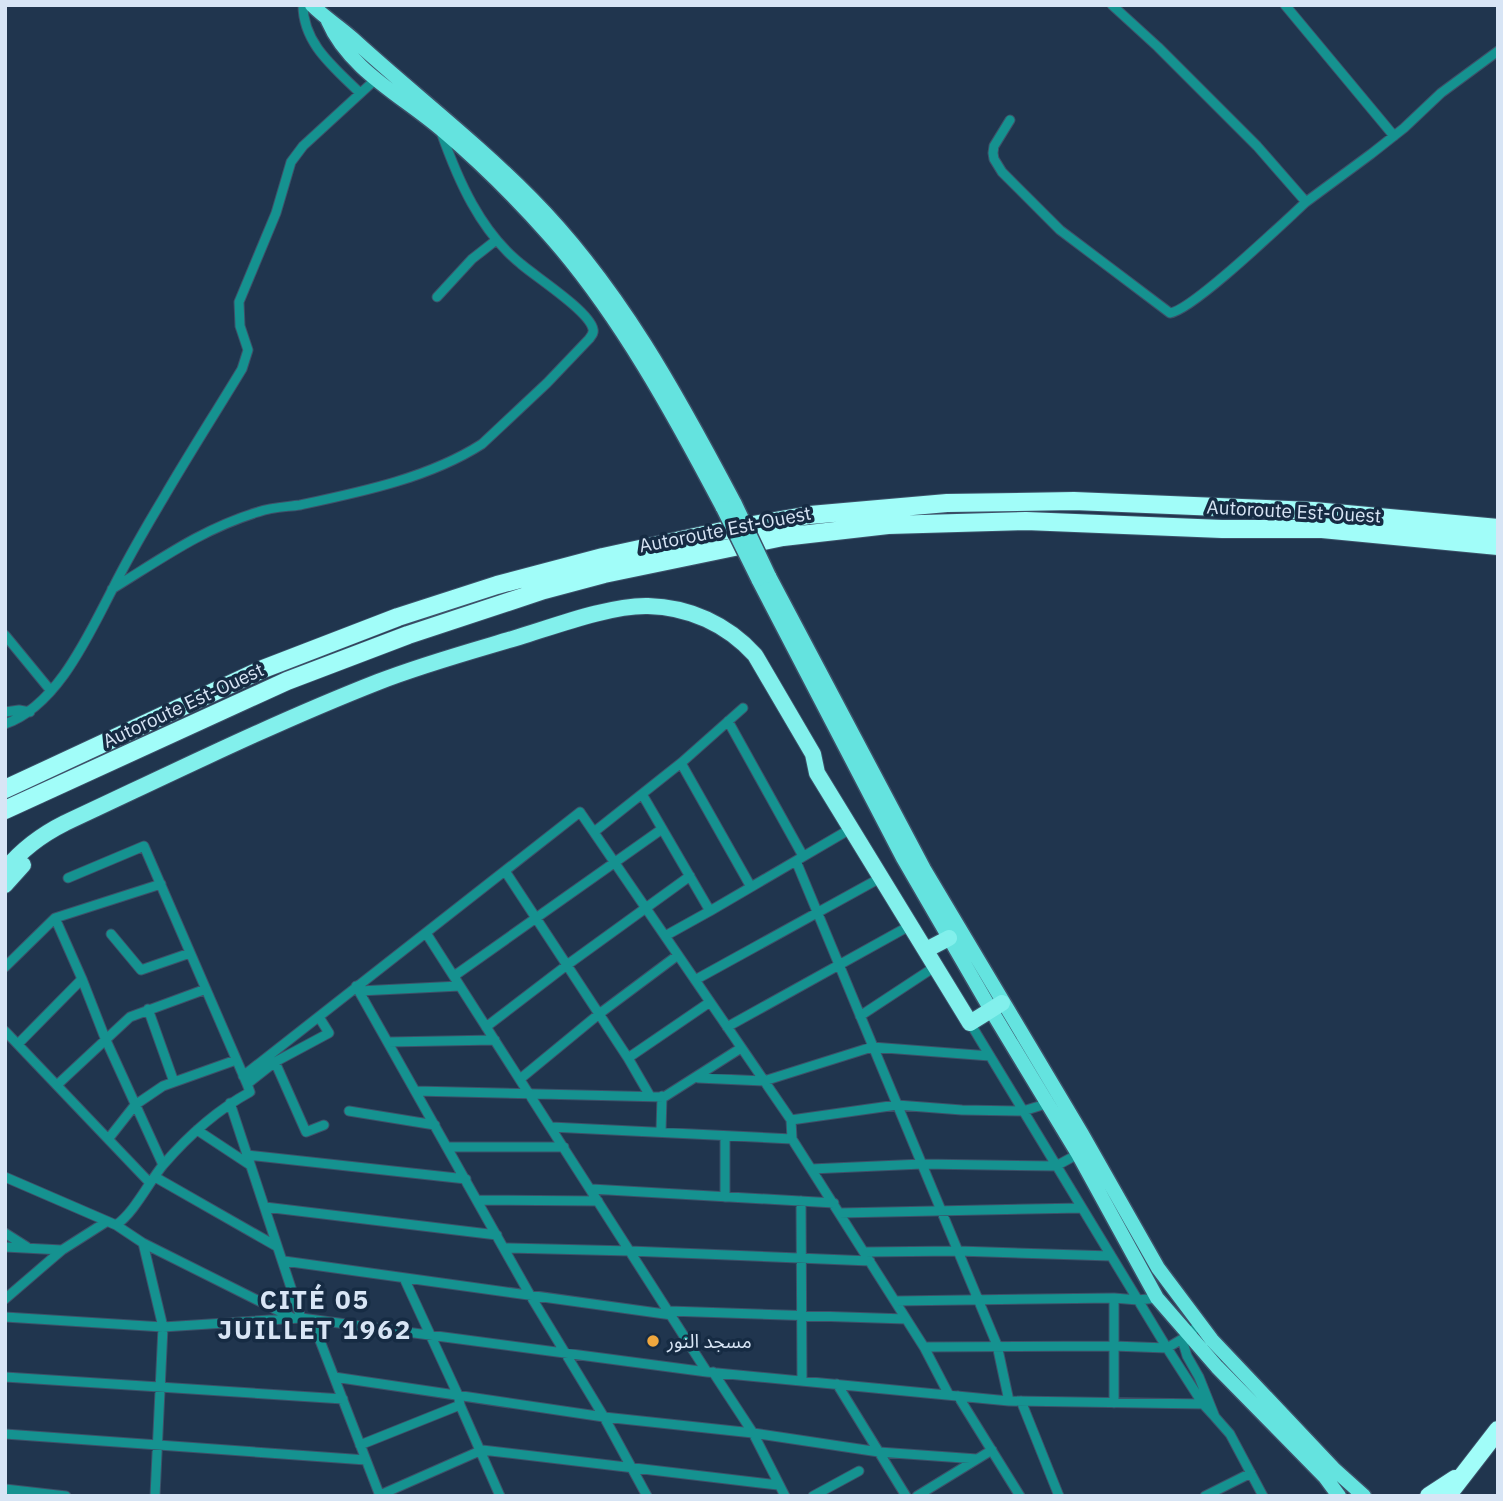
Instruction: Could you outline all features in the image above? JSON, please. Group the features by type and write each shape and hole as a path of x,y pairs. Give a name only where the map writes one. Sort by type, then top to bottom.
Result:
{"highway":[{"name":"Autoroute Est-Ouest","path":"5,789 263,669 398,617 497,585 590,560 736,527 810,515 947,503 1074,501 1314,511 1498,528"},
{"name":"Autoroute Est-Ouest","path":"5,810 287,681 419,631 544,590 783,537 888,524 1026,521 1322,530 1498,546"},
{"path":"1461,543 1498,555"},
{"path":"5,870 24,849 65,823 285,720 379,681 610,611 645,605 671,608 699,615 742,641 764,669 813,754 817,773 970,1023 996,1007"},
{"path":"5,885 34,855 69,832 361,698 414,678 531,643 633,617 658,616 679,620 699,626 730,644 747,659 811,770 821,778"},
{"path":"926,950 948,938"},
{"path":"1447,1496 1498,1430"},
{"path":"1429,1496 1464,1473"}],"main road":[{"path":"312,5 477,147 532,199 557,226 622,310 683,405 729,506 903,858 948,938 996,1007 1054,1101 1094,1172 1157,1298 1185,1337 1325,1477 1339,1496"},
{"path":"328,19 338,40 376,79 466,151 549,234 580,273 646,369 729,506"},
{"path":"764,577 924,869 996,1007"},
{"path":"1054,1101 1078,1154 1094,1172 1199,1325 1283,1417 1364,1496"}],"street":[{"path":"303,5 304,23 309,36 328,62 360,93"},
{"path":"1112,5 1158,47 1273,163 1307,202"},
{"path":"1284,5 1394,136"},
{"path":"1010,120 994,146 994,159 1002,172 1060,230 1170,313 1179,311 1213,284 1307,202 1394,136 1441,93 1498,51"},
{"path":"5,724 30,712 51,691 89,637 112,589 246,360 248,350 240,326 239,302 276,213 290,162 303,146 376,79"},
{"path":"112,589 188,541 249,515 366,490 404,479 461,456 482,444 589,339 593,329 589,322 563,296 541,281 495,241 454,169 440,128"},
{"path":"437,297 472,259 495,241"},
{"path":"5,635 51,691"},
{"path":"594,832 681,763 743,708"},
{"path":"5,712 30,712"},
{"path":"728,721 800,859 817,913 997,1345 1009,1401"},
{"path":"681,763 751,887"},
{"path":"642,794 710,911"},
{"path":"245,1080 319,1017 580,812 791,1120 792,1139 810,1169 1019,1495"},
{"path":"664,936 852,828"},
{"path":"454,976 663,829"},
{"path":"68,878 144,846 250,1092 230,1103 197,1130 163,1165 116,1225"},
{"path":"505,871 650,1096"},
{"path":"486,1027 690,876"},
{"path":"695,979 882,877"},
{"path":"5,967 55,918 160,884"},
{"path":"55,918 105,1038 163,1165"},
{"path":"727,1027 911,925"},
{"path":"426,933 630,1251 752,1433 785,1496"},
{"path":"111,934 141,970 190,953"},
{"path":"520,1079 599,1014 678,955"},
{"path":"860,1016 936,966"},
{"path":"18,1044 82,979"},
{"path":"357,989 460,986"},
{"path":"57,1085 130,1017 206,989"},
{"path":"357,989 530,1296 604,1417 648,1496"},
{"path":"628,1058 710,1002"},
{"path":"148,1009 174,1082"},
{"path":"245,1080 329,1033 319,1017"},
{"path":"970,1023 1203,1405 1230,1434 1263,1496"},
{"path":"5,1031 153,1180 276,1246"},
{"path":"388,1042 495,1040"},
{"path":"696,1078 764,1080 872,1047 990,1056"},
{"path":"415,1091 662,1097 741,1048"},
{"path":"109,1138 135,1105 163,1086 236,1060"},
{"path":"275,1062 306,1132 324,1125"},
{"path":"661,1131 662,1097"},
{"path":"791,1120 897,1105 1023,1111 1054,1101"},
{"path":"230,1103 276,1246 284,1261 297,1318"},
{"path":"348,1111 435,1125"},
{"path":"551,1127 792,1139"},
{"path":"197,1130 250,1165"},
{"path":"725,1137 725,1197"},
{"path":"447,1147 564,1147"},
{"path":"810,1169 922,1164 1056,1166 1078,1154"},
{"path":"247,1155 466,1179"},
{"path":"5,1177 116,1225 143,1243 297,1318"},
{"path":"591,1189 801,1201 836,1208 941,1211 1082,1208"},
{"path":"478,1200 598,1201"},
{"path":"801,1201 802,1381"},
{"path":"265,1207 497,1236"},
{"path":"8,1294 62,1250 106,1222"},
{"path":"5,1233 27,1247"},
{"path":"143,1243 163,1327 155,1496"},
{"path":"5,1247 62,1250"},
{"path":"505,1248 800,1258 958,1251 1111,1256"},
{"path":"284,1261 671,1313 906,1319"},
{"path":"404,1278 458,1395 500,1496"},
{"path":"1114,1298 1114,1403"},
{"path":"895,1301 1157,1298"},
{"path":"5,1317 163,1327 297,1318 710,1372 1009,1401 1203,1405"},
{"path":"312,1320 380,1495 482,1450 778,1485"},
{"path":"924,1347 997,1345 1167,1348 1199,1325"},
{"path":"1185,1337 1187,1356 1215,1417"},
{"path":"5,1377 343,1399"},
{"path":"334,1377 604,1417 752,1433 879,1452 977,1459"},
{"path":"837,1384 906,1496"},
{"path":"1021,1401 1059,1496"},
{"path":"360,1445 460,1405"},
{"path":"5,1434 366,1460"},
{"path":"917,1496 992,1450"},
{"path":"813,1496 859,1471"},
{"path":"1205,1496 1251,1473"},
{"path":"5,1489 66,1496"}],"place":[{"name":"مسجد النور","path":"653,1341"}],"district":[{"name":"CITÉ 05 JUILLET 1962","path":"315,1315"}]}
